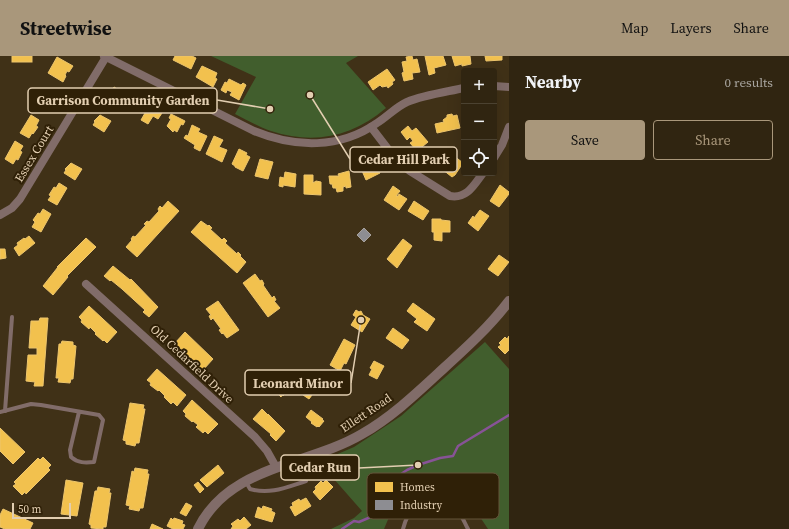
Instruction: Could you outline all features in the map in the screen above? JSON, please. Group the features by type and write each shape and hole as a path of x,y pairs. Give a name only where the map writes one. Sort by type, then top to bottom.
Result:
{"street":[{"path":"105,56 254,131 280,140 305,144 326,143 352,137 371,127 397,107 408,102 461,89"},
{"name":"Essex Court","path":"0,215 12,208 20,199 105,56"},
{"path":"497,86 509,87"},
{"path":"371,127 393,156 404,167 450,196 456,197 465,194 480,176"},
{"path":"497,153 509,127"},
{"name":"Old Cedarfield Drive","path":"86,284 255,437 267,451 276,467"},
{"name":"Ellett Road","path":"198,529 214,505 231,490 245,481 276,467 332,449 361,435 375,426 418,392 450,362 487,326 509,300"}],"lane":[{"path":"12,317 2,411 31,404 99,415 103,420 94,462 84,464 71,457 70,450 79,412"},
{"path":"245,481 250,490 264,492 274,491 306,481"},
{"path":"403,529 406,519"},
{"path":"463,519 468,529"}],"green space":[{"path":"211,56 358,56 346,63 386,108 360,126 332,136 317,138 302,137 271,131 235,114 256,77"},
{"path":"485,342 509,369 509,529 488,529 481,519 499,519 499,473 367,473 367,519 388,519 384,529 331,529 354,518 362,511 319,462 354,447 401,416"}],"building: Homes":[{"path":"12,56 32,56 32,62 12,62"},
{"path":"175,56 192,56 196,58 191,69 173,60"},
{"path":"412,56 413,60 417,59 420,72 412,73 413,79 404,81 402,62 407,61 406,57"},
{"path":"425,56 443,56 446,65 434,68 435,73 429,75"},
{"path":"452,56 470,56 471,64 455,66"},
{"path":"485,56 502,56 502,60 486,61"},
{"path":"57,57 73,66 69,72 67,71 63,82 48,73"},
{"path":"202,66 217,73 215,78 217,79 213,87 196,77"},
{"path":"387,69 395,80 392,82 393,84 388,88 387,86 382,87 380,85 373,90 368,82"},
{"path":"229,79 241,85 243,83 246,85 239,100 230,95 232,92 227,90 226,93 221,90 225,82 227,83"},
{"path":"114,87 129,96 119,112 104,103 112,94 110,93"},
{"path":"149,106 162,113 158,119 153,116 148,124 141,120"},
{"path":"171,114 185,121 183,125 181,124 177,132 174,130 173,132 167,126 171,119 169,118"},
{"path":"452,114 453,116 457,115 460,128 437,133 435,124 444,122 443,120 447,117 447,115"},
{"path":"31,115 39,120 36,126 38,127 29,138 20,133"},
{"path":"100,115 111,121 104,132 93,125 95,122 94,121"},
{"path":"192,125 200,129 198,132 207,136 200,151 194,148 195,145 184,138 186,135 188,136"},
{"path":"408,126 412,131 416,128 428,142 417,151 410,143 413,141 410,137 407,140 401,132"},
{"path":"214,136 223,140 219,147 227,150 222,162 206,154"},
{"path":"15,141 23,146 18,160 16,159 13,164 5,159"},
{"path":"239,149 247,153 246,155 250,157 243,171 232,164"},
{"path":"453,155 461,161 461,166 452,177 442,169"},
{"path":"372,157 374,160 378,158 381,166 378,168 380,173 366,180 360,166 366,163 365,161 367,159"},
{"path":"260,159 273,162 268,179 255,176"},
{"path":"71,163 82,169 75,180 64,173 66,170 65,169"},
{"path":"349,171 351,187 343,187 343,191 337,192 336,188 333,188 332,184 330,184 329,176 339,176 338,174"},
{"path":"285,172 296,174 295,187 283,185 283,187 279,186 280,177 284,178"},
{"path":"304,175 313,175 313,183 316,181 321,182 321,195 304,194"},
{"path":"59,183 67,188 57,205 48,200 54,187 56,188"},
{"path":"500,185 509,192 509,194 499,207 490,201"},
{"path":"393,186 400,191 396,196 399,194 407,199 399,210 384,200"},
{"path":"168,201 179,211 137,257 126,247 132,240 131,239 133,236 135,237 146,225 144,224 147,221 149,222 159,211 158,209 160,206 162,208"},
{"path":"414,201 429,211 423,220 408,211"},
{"path":"43,209 51,214 41,232 32,227 35,222 33,220"},
{"path":"480,210 489,216 478,231 468,223"},
{"path":"432,219 450,221 450,232 442,232 442,241 434,240 434,232 432,232"},
{"path":"201,221 208,226 209,225 212,228 210,229 222,240 224,238 227,241 225,243 237,254 238,252 246,262 237,273 191,232"},
{"path":"29,236 35,243 19,256 14,248 18,245 17,243"},
{"path":"86,238 96,247 67,276 68,277 53,295 43,286 57,267"},
{"path":"403,239 412,246 397,268 387,259"},
{"path":"0,249 5,249 6,258 0,259"},
{"path":"499,255 509,262 498,276 488,269"},
{"path":"113,266 130,280 131,279 158,307 149,317 143,312 145,310 122,289 104,276"},
{"path":"255,274 260,281 262,280 263,285 272,298 274,296 276,300 274,301 280,308 268,317 243,283"},
{"path":"218,301 239,330 227,338 219,330 221,329 213,318 211,320 209,316 211,315 206,309"},
{"path":"413,303 435,319 427,331 414,322 417,319 407,311"},
{"path":"89,306 117,332 107,343 95,334 96,333 90,327 89,329 81,322 82,320 79,317"},
{"path":"356,310 359,312 361,311 363,315 370,319 362,332 351,325 356,317 353,315"},
{"path":"40,318 48,318 43,386 34,386 35,382 26,381 28,355 37,355 37,348 29,348 31,321 39,321"},
{"path":"393,328 409,340 402,349 386,338"},
{"path":"185,332 213,359 203,370 175,343"},
{"path":"509,336 509,350 505,354 498,347 501,345 499,343 505,337 507,339"},
{"path":"344,339 355,345 346,364 344,363 340,371 330,365"},
{"path":"62,341 73,342 73,345 76,346 73,379 71,379 70,383 58,382 59,378 56,378 59,344 61,344"},
{"path":"374,361 384,366 377,379 369,375 372,369 370,368"},
{"path":"157,369 186,395 177,406 173,402 171,404 159,390 158,391 150,385 151,383 147,380"},
{"path":"288,378 293,383 291,386 292,387 281,397 277,393 277,390 282,384 281,382"},
{"path":"306,391 312,395 309,399 303,395"},
{"path":"192,400 218,424 208,434 205,431 203,433 196,427 198,425 185,416 186,414 183,411"},
{"path":"130,403 144,405 143,409 145,409 139,443 136,443 135,446 126,444 126,441 123,440"},
{"path":"262,409 285,431 276,441 270,435 271,434 253,419"},
{"path":"311,410 324,421 319,427 311,423 312,422 306,417"},
{"path":"0,428 25,452 13,464 0,451"},
{"path":"43,457 51,465 48,468 50,470 26,494 25,492 22,495 13,486 16,484 14,482 38,458 40,460"},
{"path":"218,465 224,473 207,487 200,480"},
{"path":"135,468 148,470 147,474 149,474 143,508 140,508 139,511 129,509 130,506 126,505 132,471 134,472"},
{"path":"66,480 83,483 77,516 61,514"},
{"path":"326,480 333,487 320,500 313,492 316,489 315,487 321,481 323,483"},
{"path":"198,482 204,489 200,493 194,485"},
{"path":"98,487 110,489 109,493 111,493 106,527 103,527 103,529 91,528 91,525 89,524 95,491 97,491"},
{"path":"306,498 311,506 295,516 290,507 293,506 292,503 299,499 300,501"},
{"path":"186,503 192,506 186,516 180,513"},
{"path":"263,506 272,509 271,511 275,513 272,522 255,517 258,507 262,509"},
{"path":"3,509 33,523 30,529 5,529 0,527 0,515"},
{"path":"244,517 251,525 246,529 231,529 233,526 231,524 238,519 240,521"},
{"path":"171,518 173,520 174,518 183,521 182,524 185,525 183,529 173,529 167,526"},
{"path":"152,524 163,529 150,529"}],"building: Industry":[{"path":"364,228 371,235 364,242 357,235"}],"waterway":[{"path":"402,473 418,465 440,458 453,456 458,446 509,415"},
{"path":"342,529 354,521 359,522 367,519"}],"place":[{"name":"Cedar Hill Park","path":"310,95"},
{"name":"Garrison Community Garden","path":"270,109"},
{"name":"Leonard Minor","path":"361,320"},
{"name":"Cedar Run","path":"418,465"}]}
